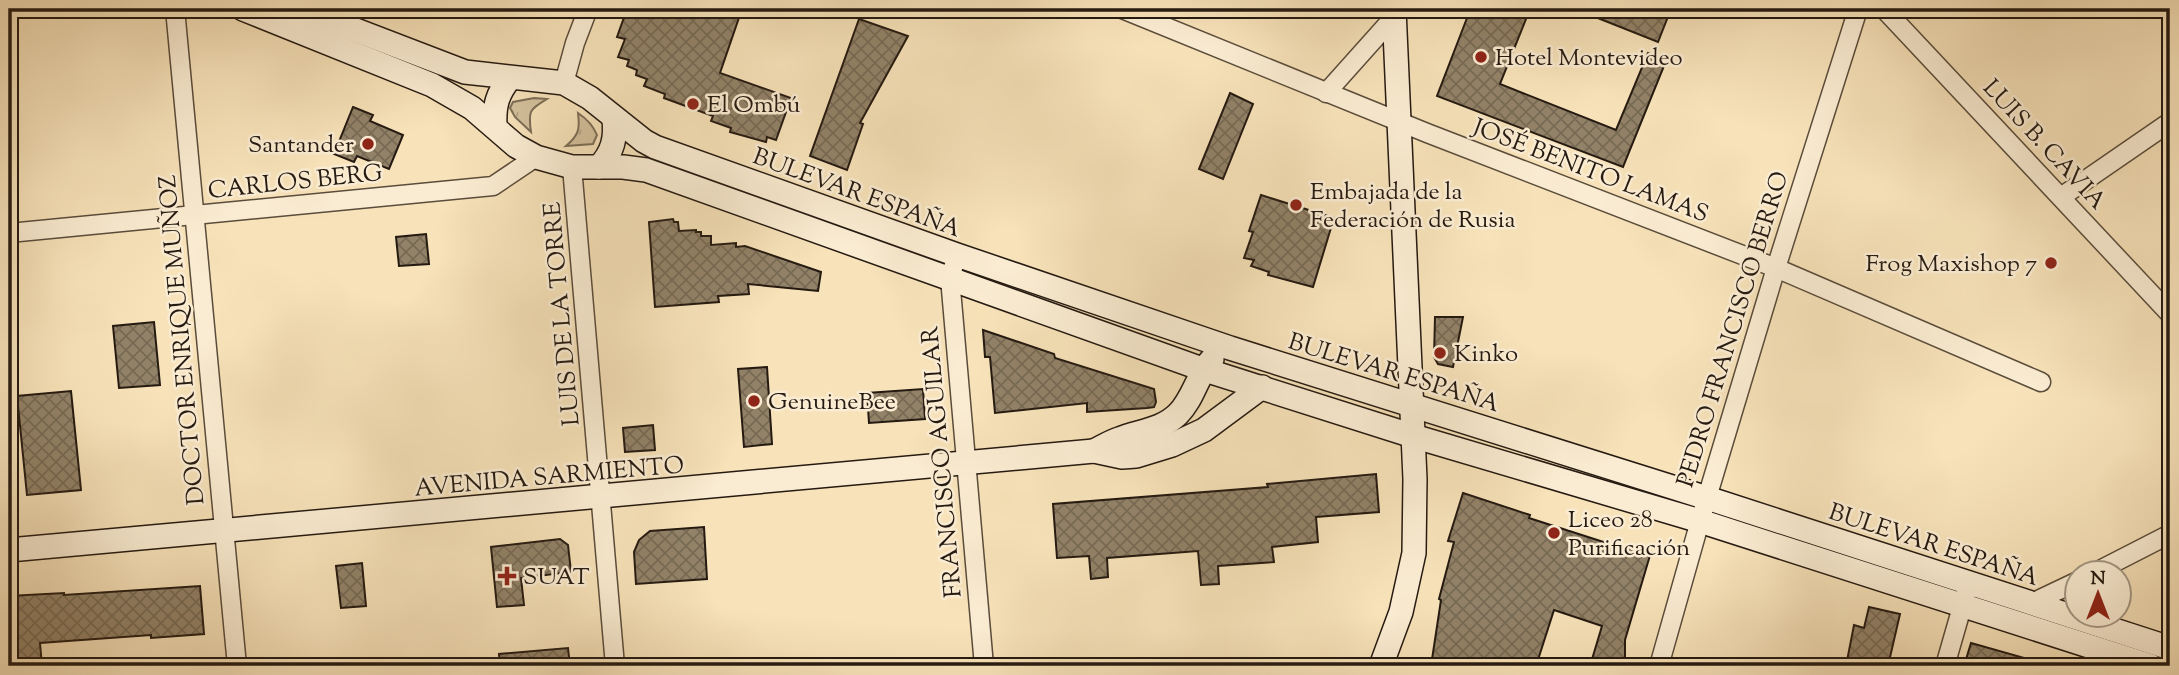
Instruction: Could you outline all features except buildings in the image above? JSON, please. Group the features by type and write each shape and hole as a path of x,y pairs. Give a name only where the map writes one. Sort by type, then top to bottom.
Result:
{"main road":[{"name":"BULEVAR ESPAÑA","path":"243,9 432,85 472,108 516,146 552,163 572,167 646,170 1202,369 1700,522 2151,666"},
{"name":"BULEVAR ESPAÑA","path":"302,9 465,72 564,83 579,91 644,141 671,154 957,255 1230,348 1707,498 2170,648"},
{"path":"1381,666 1401,612 1414,553 1415,479 1399,121 1397,11"},
{"path":"495,126 494,112 498,94 510,78"},
{"path":"599,167 608,157 614,143 614,119"},
{"name":"AVENIDA SARMIENTO","path":"1094,452 1119,439 1158,427 1177,416 1187,403 1202,369 1214,356 1230,348"},
{"name":"AVENIDA SARMIENTO","path":"9,550 1094,452 1122,457 1136,456 1172,445 1204,430 1262,387"}],"street":[{"name":"DOCTOR ENRIQUE MUÑOZ","path":"175,9 237,666"},
{"path":"564,83 588,9"},
{"name":"JOSÉ BENITO LAMAS","path":"1122,9 1326,93 1776,268 2041,382"},
{"name":"PEDRO FRANCISCO BERRO","path":"1659,666 1776,268 1858,9"},
{"name":"LUIS B. CAVIA","path":"1884,9 2170,314"},
{"path":"1326,93 1397,11"},
{"path":"2061,197 2170,122"},
{"name":"CARLOS BERG","path":"9,233 494,186 536,157"},
{"name":"LUIS DE LA TORRE","path":"572,167 615,666"},
{"name":"FRANCISCO AGUILAR","path":"957,255 950,278 984,666"},
{"path":"2118,560 2170,534"},
{"path":"1945,666 1969,583"},
{"path":"2032,604 2064,588"}],"green space":[{"path":"534,98 547,99 531,112 531,132 515,117 510,108 513,102"},
{"path":"578,113 589,122 597,135 593,144 566,146 578,131"}],"place":[{"name":"Hotel Montevideo","path":"1481,57"},
{"name":"El Ombú","path":"693,104"},
{"name":"Santander","path":"368,144"},
{"name":"Embajada de la Federación de Rusia","path":"1296,205"},
{"name":"Frog Maxishop 7","path":"2051,263"},
{"name":"Kinko","path":"1440,353"},
{"name":"GenuineBee","path":"754,401"},
{"name":"Liceo 28 Purificación","path":"1554,533"},
{"name":"SUAT","path":"507,576"}]}
